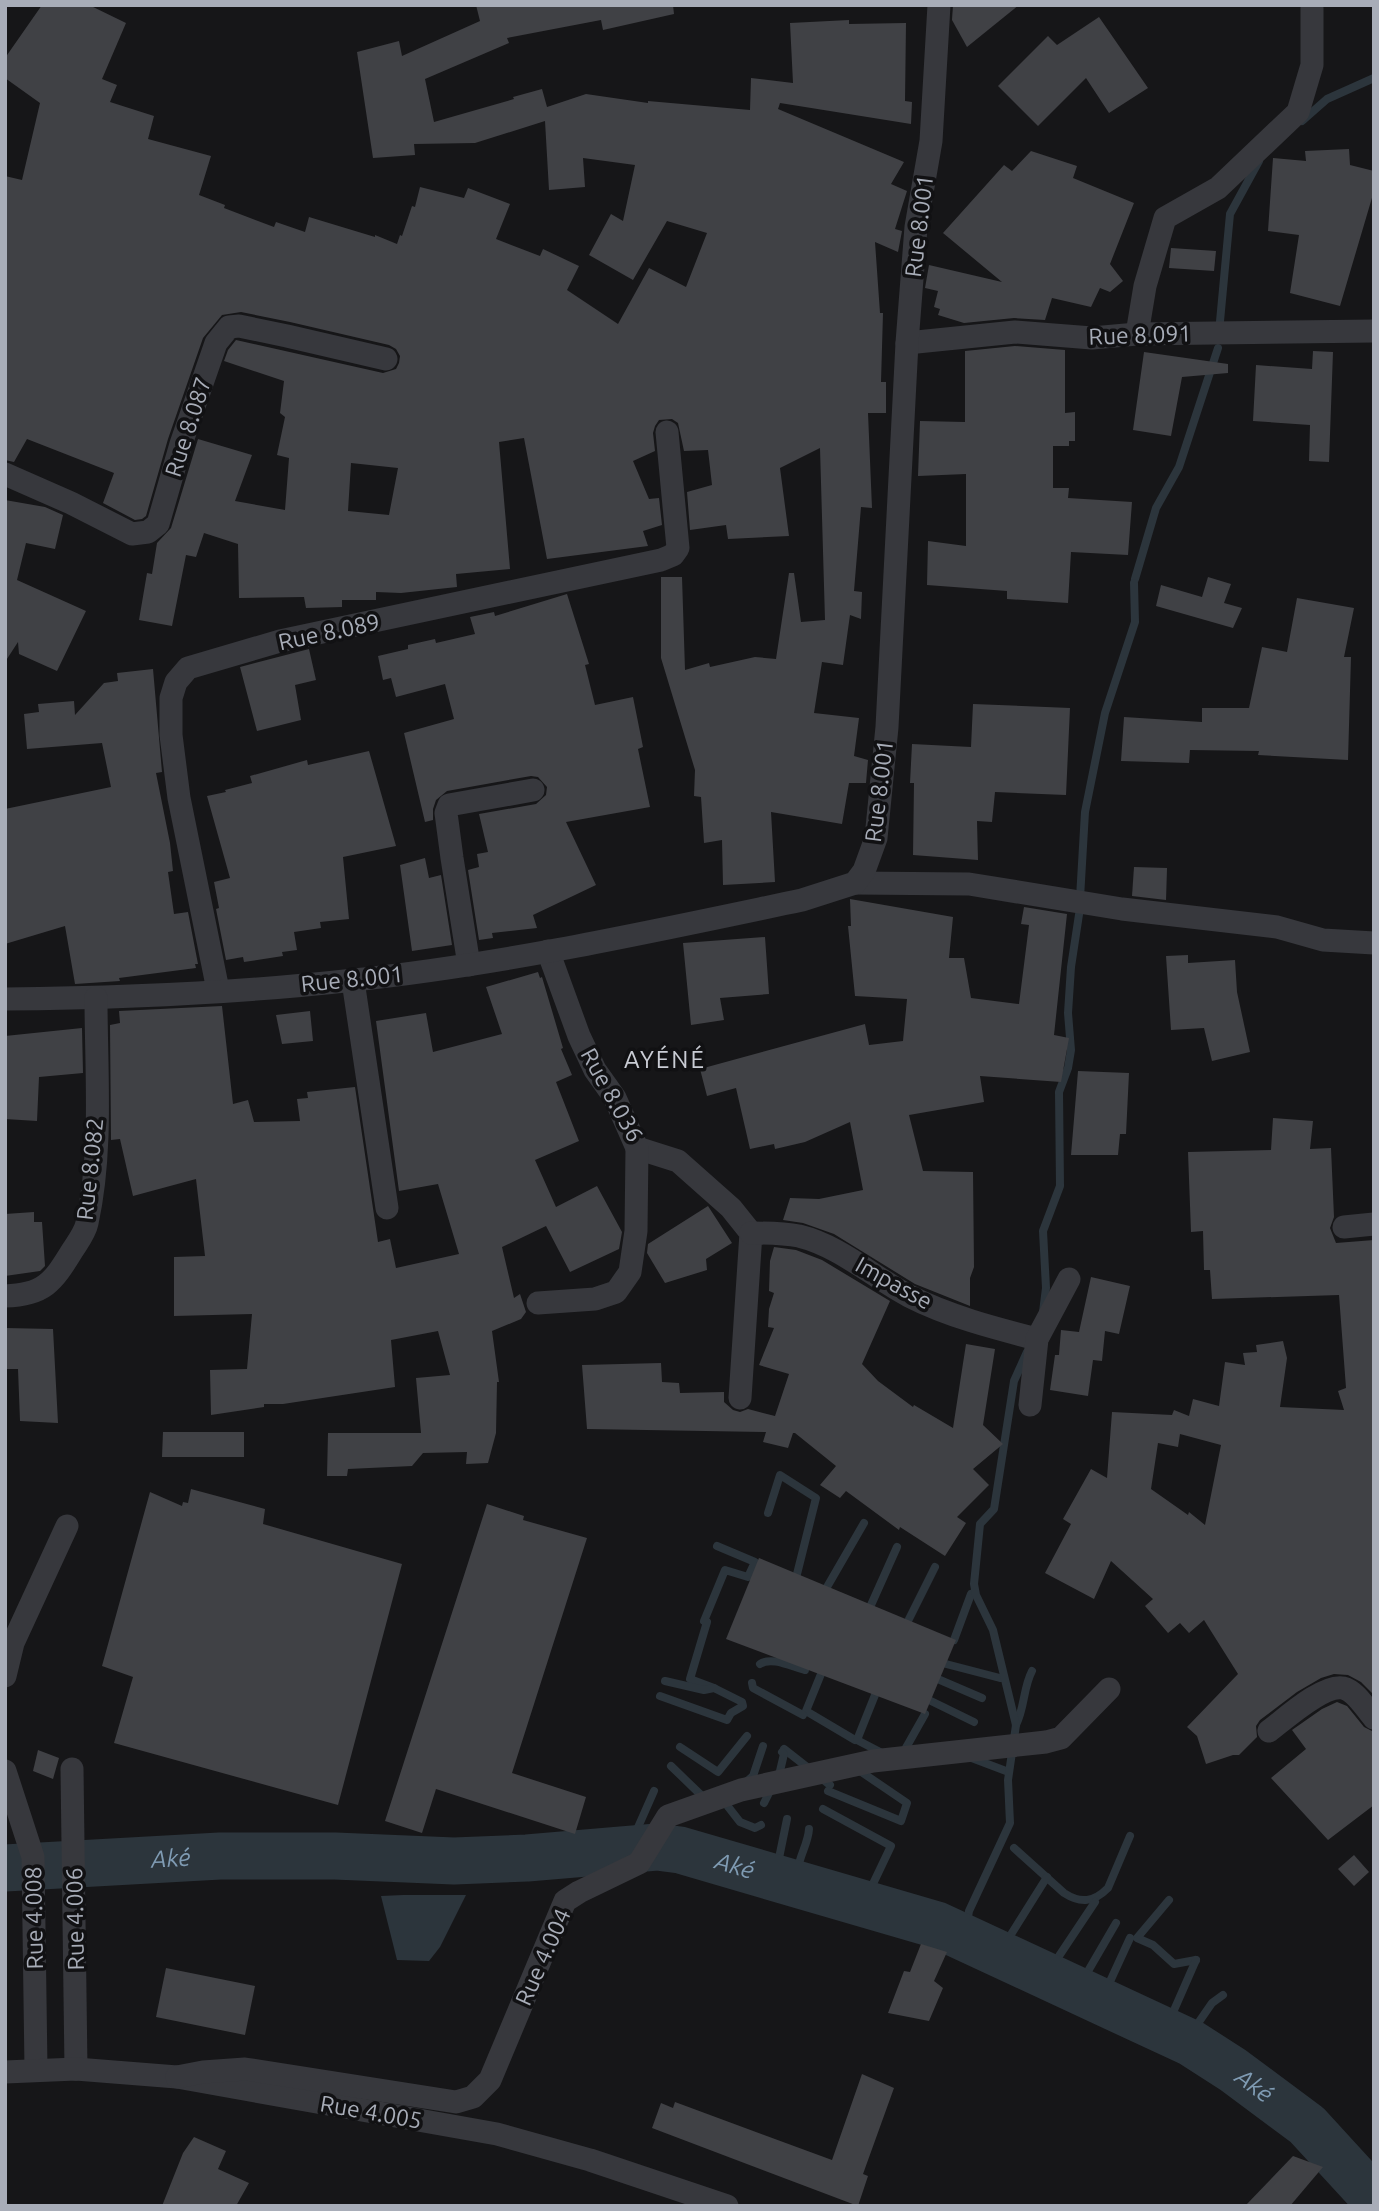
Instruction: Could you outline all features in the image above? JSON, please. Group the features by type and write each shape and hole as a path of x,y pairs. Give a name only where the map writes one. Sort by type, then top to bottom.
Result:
{"street":[{"name":"Rue 8.001","path":"5,999 96,998 354,981 548,951 802,900 855,883 864,871 876,838 887,727 907,343 916,227 931,141 939,5"},
{"path":"1137,334 1145,286 1165,218 1218,188 1298,113 1312,65 1312,9"},
{"name":"Rue 8.087","path":"5,474 132,534 142,534 158,524 181,444 216,344 229,327 239,326 275,333 386,359"},
{"name":"Rue 8.091","path":"907,343 1015,332 1091,338 1137,334 1374,331"},
{"name":"Rue 8.089","path":"218,990 178,798 171,735 171,698 176,682 188,668 280,641 661,560 673,555 678,548 678,534 671,491 667,432"},
{"path":"469,965 446,813 449,806 533,790"},
{"path":"855,883 969,884 1122,909 1277,927 1323,940 1374,943"},
{"name":"Rue 8.036","path":"548,951 579,1036 595,1070 615,1098 637,1148 678,1161 731,1208 751,1233"},
{"path":"354,981 387,1208"},
{"name":"Rue 8.082","path":"5,1296 22,1296 51,1282 87,1226 93,1182 96,1116 96,998"},
{"path":"538,1303 595,1300 616,1292 630,1272 636,1231 637,1148"},
{"path":"1344,1227 1374,1224"},
{"path":"740,1398 751,1233"},
{"name":"Impasse","path":"751,1233 801,1237 836,1251 909,1296 986,1325 1037,1339"},
{"path":"1030,1405 1037,1339 1069,1279"},
{"path":"5,1676 13,1643 67,1526"},
{"path":"1269,1731 1326,1689 1343,1688 1357,1698 1374,1718"},
{"name":"Rue 4.004","path":"177,2077 204,2072 245,2070 456,2102 473,2097 490,2080 565,1901 639,1863 668,1816 741,1790 873,1761 1046,1742 1061,1738 1109,1689"},
{"name":"Rue 4.006","path":"72,1769 76,2069"},
{"name":"Rue 4.008","path":"5,1771 33,1857 36,2069"},
{"name":"Rue 4.005","path":"5,2072 76,2069 177,2077 497,2134 590,2160 727,2206"}],"shaded area":[{"path":"466,1895 440,1947 429,1961 397,1960 381,1896"}],"building":[{"path":"42,5 89,5 126,23 102,79 117,85 110,102 154,116 148,139 211,156 199,195 225,205 224,208 274,227 276,222 305,232 309,217 375,235 397,244 412,206 415,207 420,187 464,198 468,188 510,204 496,239 540,256 543,249 579,266 567,290 618,324 649,268 686,287 707,233 667,221 633,280 589,255 611,214 623,221 635,165 583,158 585,187 549,190 545,121 475,143 414,144 415,155 373,158 357,52 399,41 402,56 480,21 476,5 673,5 674,14 603,30 601,20 507,38 509,43 425,79 434,122 542,89 547,107 586,94 648,103 750,110 751,78 793,83 790,23 849,20 849,24 906,23 905,101 912,102 911,124 780,103 778,109 904,162 891,184 907,191 895,229 902,231 898,252 875,242 880,313 883,313 881,382 886,382 886,413 868,413 872,508 861,507 854,591 862,592 861,619 850,615 843,665 822,662 814,713 859,718 854,756 868,760 866,783 849,783 842,824 771,812 775,882 723,885 722,840 704,843 701,797 694,796 695,770 661,658 661,577 682,577 685,670 709,663 710,667 755,657 776,659 789,573 794,573 801,622 825,620 820,448 780,468 789,536 728,539 726,525 690,530 687,492 712,485 708,450 684,451 678,423 672,419 659,420 653,433 655,451 633,461 649,499 659,498 662,525 643,531 648,546 547,559 524,438 499,442 510,569 456,574 457,587 401,593 376,592 376,600 342,600 342,607 306,608 304,597 239,598 238,544 204,533 196,557 186,555 172,626 139,620 147,573 152,574 157,543 171,528 198,439 252,455 235,501 285,510 289,458 277,455 285,417 280,413 284,381 224,361 236,340 383,373 396,369 400,356 396,349 389,345 290,322 241,312 222,315 203,338 168,439 146,516 142,519 135,520 103,503 114,473 27,439 14,462 5,460 5,176 22,180 40,103 5,78 5,58","holes":["351,463 398,468 389,515 348,511"]},
{"path":"953,5 1019,5 967,47 952,20"},
{"path":"1099,17 1148,88 1109,113 1086,78 1038,126 998,86 1048,36 1057,45"},
{"path":"1349,149 1350,165 1374,171 1374,191 1340,306 1290,293 1299,235 1268,231 1273,158 1306,161 1305,151"},
{"path":"1031,151 1077,166 1073,178 1134,203 1110,264 1123,281 1110,292 1100,288 1091,307 1052,298 1045,320 1014,318 964,323 938,315 940,309 934,307 938,291 925,288 929,265 1002,282 943,233 1004,165 1012,171"},
{"path":"1171,248 1216,251 1214,271 1169,268"},
{"path":"1015,346 1065,350 1065,413 1075,412 1075,441 1069,441 1069,446 1053,446 1053,488 1069,488 1068,498 1132,502 1128,555 1071,552 1068,603 1007,599 1007,591 927,585 928,541 966,546 966,474 918,476 920,421 965,422 965,351"},
{"path":"1313,351 1333,352 1329,462 1309,461 1310,425 1253,421 1256,365 1312,369"},
{"path":"1144,352 1228,364 1228,373 1182,377 1171,436 1133,430"},
{"path":"5,500 45,507 63,515 55,549 26,543 17,580 86,611 57,671 19,654 18,642 5,662"},
{"path":"1208,577 1231,584 1224,603 1242,608 1233,628 1156,606 1161,585 1202,597"},
{"path":"567,594 589,664 585,665 595,705 633,697 643,747 638,749 650,807 566,822 596,885 533,915 537,928 492,933 493,938 479,940 468,870 479,867 477,854 488,852 479,814 536,804 546,795 547,787 538,777 531,776 447,791 436,800 433,820 425,822 404,733 454,719 445,684 396,697 391,678 383,680 378,656 408,649 408,645 435,639 436,643 475,634 470,617 494,612 495,616"},
{"path":"1297,598 1354,608 1344,657 1351,657 1348,760 1258,755 1259,751 1190,750 1189,763 1121,761 1124,717 1202,722 1202,708 1249,708 1262,647 1287,652"},
{"path":"309,649 316,680 295,685 301,720 257,731 240,667"},
{"path":"153,669 162,772 156,773 170,843 173,871 168,872 174,914 188,912 198,964 195,964 196,968 119,978 120,981 75,984 65,926 5,944 5,809 111,787 102,743 27,749 24,714 39,712 38,704 74,701 75,715 104,683 118,681 117,673"},
{"path":"973,704 1070,708 1066,795 995,792 992,822 977,821 978,860 913,855 914,783 910,783 912,744 971,747"},
{"path":"369,751 396,846 343,857 349,919 320,922 321,928 294,932 297,950 282,952 283,956 244,962 243,957 226,960 216,909 219,908 214,882 230,878 207,796 252,783 250,776 307,760 308,765"},
{"path":"425,858 429,878 441,875 452,945 412,951 400,865"},
{"path":"1134,867 1167,868 1166,900 1132,896"},
{"path":"850,899 953,917 949,958 964,958 971,998 1019,1004 1029,925 1021,924 1024,907 1067,914 1054,1035 1069,1038 1061,1082 980,1076 984,1102 909,1115 923,1171 973,1172 974,1267 970,1278 970,1306 915,1284 834,1234 803,1223 783,1220 790,1198 819,1199 863,1190 850,1122 805,1142 775,1149 774,1144 750,1149 736,1088 707,1096 700,1069 865,1024 869,1045 903,1041 907,999 855,996 848,926 851,926"},
{"path":"765,937 769,994 720,998 724,1020 691,1025 683,943"},
{"path":"1188,955 1188,963 1235,960 1237,992 1250,1052 1212,1061 1204,1028 1171,1030 1166,956"},
{"path":"538,972 540,978 542,977 563,1048 561,1049 572,1075 556,1082 579,1141 535,1160 556,1207 597,1186 622,1232 619,1249 570,1272 546,1226 502,1247 514,1298 520,1294 526,1312 521,1319 492,1331 499,1382 496,1433 488,1463 466,1464 467,1452 423,1453 412,1466 348,1469 347,1476 327,1476 328,1433 421,1433 416,1378 450,1375 438,1331 391,1340 395,1387 283,1404 264,1404 264,1407 211,1415 210,1370 247,1369 252,1314 174,1316 174,1257 205,1256 196,1179 133,1196 120,1139 111,1140 110,1025 120,1023 119,1011 222,1006 233,1104 248,1100 254,1122 300,1121 297,1099 308,1098 307,1092 355,1087 378,1242 390,1239 396,1268 459,1254 438,1184 399,1191 376,1021 426,1013 433,1052 502,1034 486,987"},
{"path":"310,1011 313,1041 282,1044 276,1015"},
{"path":"82,1028 83,1073 39,1077 37,1121 5,1119 5,1036"},
{"path":"1078,1071 1129,1073 1126,1134 1120,1134 1118,1155 1071,1155"},
{"path":"1273,1118 1313,1121 1310,1149 1331,1148 1334,1217 1330,1228 1336,1243 1374,1240 1374,1695 1361,1682 1348,1675 1334,1674 1321,1678 1260,1720 1256,1726 1257,1737 1239,1755 1206,1764 1197,1736 1187,1727 1238,1674 1204,1620 1189,1633 1180,1623 1168,1633 1145,1606 1153,1599 1111,1561 1094,1599 1045,1573 1071,1524 1063,1519 1091,1469 1107,1478 1112,1412 1172,1415 1174,1410 1189,1416 1193,1399 1219,1406 1225,1362 1245,1365 1243,1353 1257,1352 1256,1345 1283,1341 1287,1358 1280,1407 1344,1410 1338,1391 1346,1388 1339,1295 1212,1299 1210,1270 1204,1270 1203,1231 1191,1232 1188,1152 1271,1150","holes":["1180,1434 1221,1445 1205,1525 1151,1489 1158,1443 1178,1447"]},
{"path":"708,1206 732,1243 706,1259 707,1270 665,1283 647,1253 648,1244"},
{"path":"34,1212 34,1222 42,1222 45,1266 40,1271 5,1276 5,1214"},
{"path":"774,1247 796,1250 822,1260 890,1301 862,1364 878,1381 913,1407 914,1405 953,1428 966,1344 995,1349 983,1425 1003,1444 973,1469 989,1485 957,1517 966,1523 945,1556 900,1527 899,1530 846,1491 840,1498 820,1485 836,1466 795,1433 788,1448 763,1442 766,1432 587,1429 582,1365 661,1363 662,1382 679,1383 680,1393 724,1392 724,1402 733,1410 740,1412 748,1409 775,1416 789,1374 759,1365 774,1328 768,1327 769,1309 774,1293 769,1291 770,1261"},
{"path":"1091,1277 1130,1286 1119,1334 1105,1331 1102,1361 1093,1360 1088,1396 1050,1390 1055,1355 1059,1355 1061,1330 1079,1332"},
{"path":"5,1328 53,1329 58,1423 20,1421 18,1369 5,1369"},
{"path":"163,1432 244,1432 244,1457 162,1457"},
{"path":"191,1489 265,1509 263,1524 402,1564 338,1805 114,1743 133,1677 102,1666 150,1492 182,1506 183,1502 188,1503"},
{"path":"487,1504 524,1516 523,1520 587,1538 512,1773 586,1797 575,1834 436,1789 422,1833 385,1821"},
{"path":"759,1558 956,1640 925,1714 726,1639"},
{"path":"1337,1702 1347,1706 1364,1727 1374,1732 1374,1805 1328,1840 1271,1778 1306,1749 1292,1730"},
{"path":"38,1750 59,1758 53,1779 33,1771"},
{"path":"1354,1855 1369,1872 1354,1886 1338,1869"},
{"path":"921,1944 947,1952 934,1981 943,1988 929,2021 888,2013 904,1971 910,1972"},
{"path":"166,1968 255,1986 245,2035 156,2017"},
{"path":"862,2074 894,2088 863,2174 868,2176 858,2206 652,2128 661,2103 673,2108 675,2102 832,2160"},
{"path":"194,2137 226,2151 218,2169 249,2183 236,2206 162,2206 183,2153"},
{"path":"1293,2156 1323,2167 1290,2206 1245,2206"}],"waterway":[{"path":"1302,121 1327,99 1374,78"},
{"path":"1219,332 1230,214 1259,161"},
{"path":"1135,579 1156,508 1179,467 1218,348"},
{"path":"1080,898 1085,812 1105,713 1135,622 1134,583"},
{"path":"1043,1312 1046,1288 1043,1231 1060,1186 1059,1092 1071,1050 1068,1013 1071,967 1080,908"},
{"path":"965,1933 969,1911 1010,1823 1008,1780 1016,1725 993,1630 976,1595 974,1584 980,1524 994,1509 1014,1381 1027,1352"},
{"path":"768,1513 780,1475 816,1498 797,1574"},
{"path":"827,1587 864,1523"},
{"path":"714,1688 690,1679 707,1622 704,1621 725,1570 748,1577 755,1562 717,1546"},
{"path":"871,1605 897,1547"},
{"path":"908,1621 935,1567"},
{"path":"954,1640 971,1594"},
{"path":"760,1664 770,1661 805,1670"},
{"path":"946,1664 1000,1678"},
{"path":"1016,1725 1032,1671"},
{"path":"821,1674 806,1711 855,1740"},
{"path":"940,1680 982,1698"},
{"path":"660,1696 727,1720 731,1713 743,1706 742,1702 714,1688 704,1690 665,1681"},
{"path":"752,1683 753,1688 803,1715"},
{"path":"875,1695 857,1740 882,1753"},
{"path":"931,1701 974,1722"},
{"path":"903,1753 925,1714"},
{"path":"680,1747 718,1772 747,1736"},
{"path":"746,1782 753,1776 763,1746"},
{"path":"784,1749 830,1785"},
{"path":"764,1803 780,1771 784,1754 782,1752"},
{"path":"969,1757 1006,1771"},
{"path":"671,1766 701,1795 696,1800"},
{"path":"828,1791 901,1821 907,1803 857,1769"},
{"path":"635,1834 654,1791"},
{"path":"726,1804 740,1822 755,1828 761,1825"},
{"path":"823,1809 891,1846 871,1888"},
{"path":"778,1863 787,1819"},
{"path":"798,1869 809,1829"},
{"path":"1014,1848 1064,1893 1076,1899 1087,1900 1108,1888 1130,1836"},
{"name":"Aké","path":"5,1868 220,1856 335,1856 454,1861 657,1847 680,1850 937,1925 1191,2043 1233,2070 1307,2125 1374,2198"},
{"path":"1005,1944 1047,1877"},
{"path":"1169,1900 1137,1938 1153,1945 1174,1964 1196,1960"},
{"path":"1053,1965 1095,1902"},
{"path":"1084,1978 1116,1923"},
{"path":"1107,1988 1130,1938"},
{"path":"1171,2017 1196,1960"},
{"path":"1194,2029 1212,2003 1223,1995"}],"district":[{"name":"AYÉNÉ","path":"665,1060"}]}
